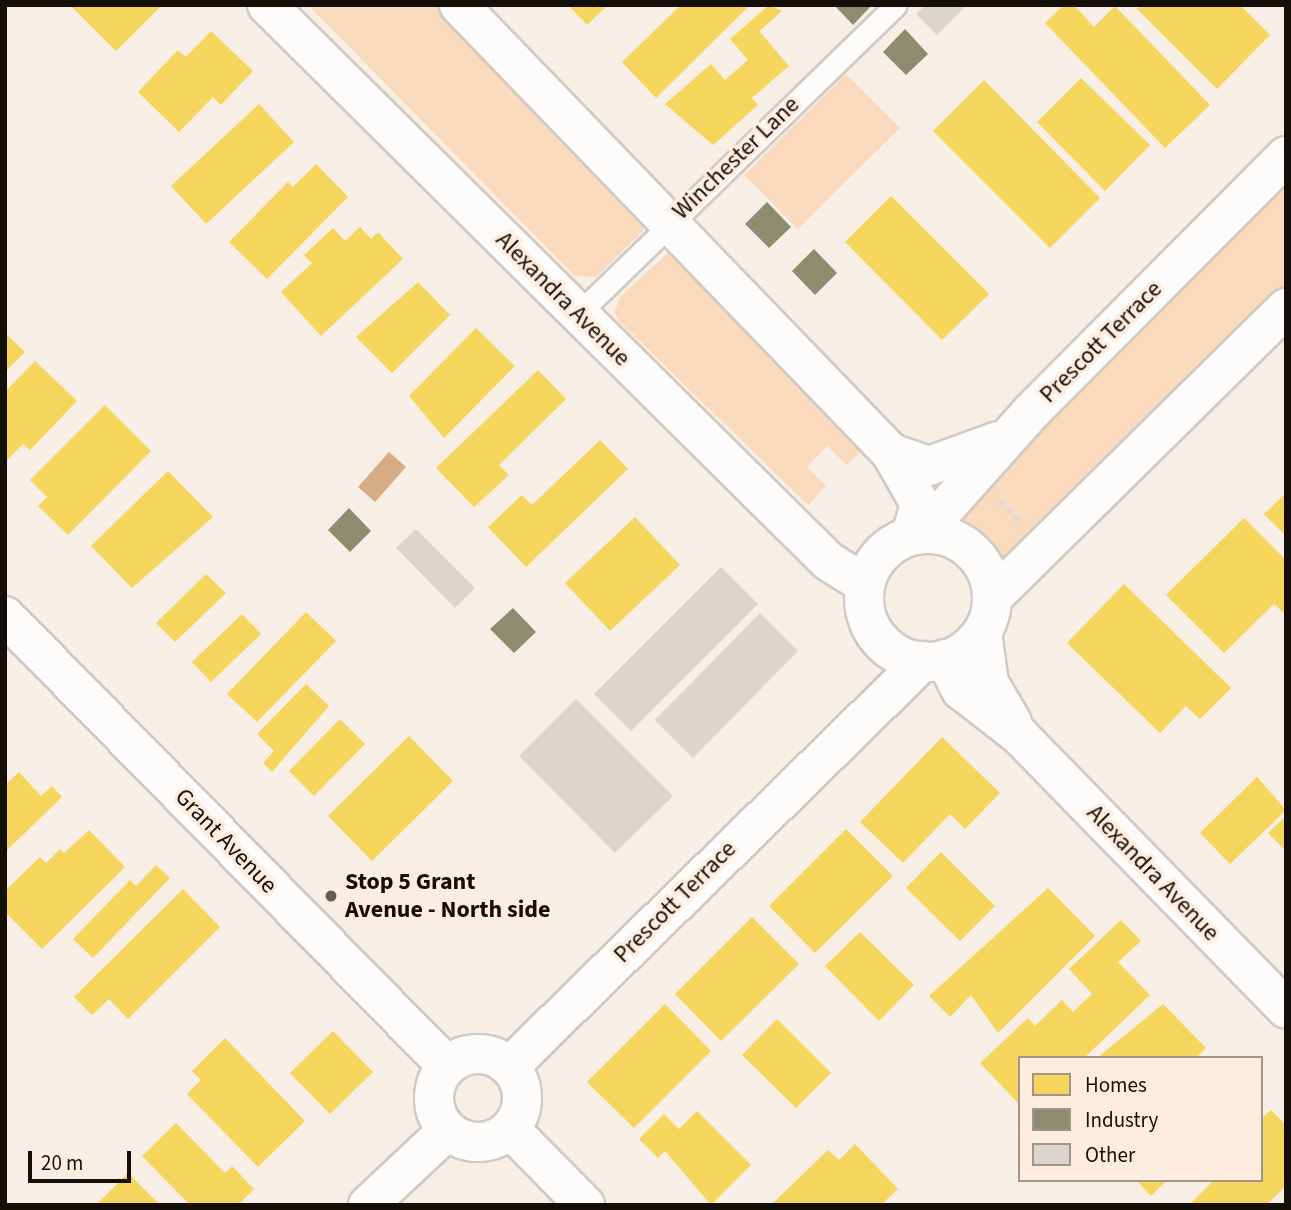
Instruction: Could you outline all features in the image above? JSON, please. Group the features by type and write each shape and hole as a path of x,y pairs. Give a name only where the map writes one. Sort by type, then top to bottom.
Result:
{"street":[{"name":"Alexandra Avenue","path":"267,5 828,561 865,584"},
{"path":"459,5 891,453 920,504 917,535"},
{"name":"Prescott Terrace","path":"917,535 1007,437 1286,156"},
{"path":"987,616 971,551 957,540 917,535 880,554 865,584 869,623 920,656 987,616 1286,308"},
{"path":"891,453 929,466 1007,437"},
{"name":"Grant Avenue","path":"5,616 447,1066"},
{"name":"Alexandra Avenue","path":"987,616 989,683 1020,736"},
{"name":"Alexandra Avenue","path":"920,656 1020,736 1286,1009"},
{"name":"Prescott Terrace","path":"511,1065 853,733 920,656"},
{"path":"853,733 933,695 971,698"},
{"path":"475,1053 511,1065 523,1101 510,1129 483,1142 447,1131 434,1091 447,1066 475,1053"},
{"path":"510,1129 585,1205"},
{"path":"368,1205 447,1131"}],"lane":[{"name":"Winchester Lane","path":"578,314 896,5"}],"path":[{"path":"989,490 1024,526"}],"shaded area":[{"path":"308,5 439,5 641,210 643,231 596,277 575,276"},
{"path":"846,74 900,128 798,229 744,175"},
{"path":"1286,172 1286,286 1007,566 991,539 959,517 958,504"},
{"path":"670,251 870,442 847,465 827,446 807,467 826,486 808,505 619,321 614,312 621,296"},
{"path":"389,452 406,467 375,502 358,487"}],"building: Homes":[{"path":"70,5 162,5 116,51"},
{"path":"568,5 608,5 587,25"},
{"path":"681,5 750,5 656,98 622,62"},
{"path":"769,5 782,11 759,31 789,66 752,98 758,105 713,145 665,104 711,64 725,80 748,60 730,39"},
{"path":"1064,5 1074,5 1094,27 1115,6 1210,105 1165,148 1045,23"},
{"path":"1141,5 1240,5 1270,35 1217,89 1137,9"},
{"path":"211,31 253,71 221,105 213,97 179,132 138,92 178,50 186,57"},
{"path":"1081,78 1150,145 1105,191 1037,122"},
{"path":"984,80 1100,198 1050,248 933,131"},
{"path":"259,104 294,142 206,224 171,186"},
{"path":"316,164 348,197 267,279 229,242 288,182 293,187"},
{"path":"891,196 989,294 942,340 845,242"},
{"path":"360,227 371,239 378,232 403,259 321,336 281,292 312,263 304,255 333,228 345,241"},
{"path":"418,282 450,315 392,373 356,337"},
{"path":"476,328 515,366 444,438 409,396"},
{"path":"5,333 25,352 5,372"},
{"path":"35,361 77,401 30,450 23,444 7,460 5,392"},
{"path":"538,370 566,399 499,465 509,475 474,507 436,468"},
{"path":"105,405 151,451 68,535 38,506 47,497 30,480"},
{"path":"600,440 628,469 526,567 488,527 522,495 532,505"},
{"path":"168,471 213,517 132,588 91,546"},
{"path":"1286,493 1286,536 1264,514"},
{"path":"635,517 680,565 610,631 565,583"},
{"path":"1244,518 1286,560 1286,615 1274,604 1224,653 1166,595"},
{"path":"206,574 226,593 175,642 156,623"},
{"path":"1124,584 1231,688 1200,719 1186,706 1160,733 1067,643"},
{"path":"306,612 336,641 257,722 227,694"},
{"path":"242,614 261,634 211,682 192,662"},
{"path":"306,684 329,706 272,772 263,763 274,751 257,734"},
{"path":"340,719 365,744 314,796 289,771"},
{"path":"409,736 453,781 372,861 328,816"},
{"path":"942,737 1000,793 965,829 950,814 903,863 860,822"},
{"path":"19,772 41,796 52,786 62,797 5,852 5,785"},
{"path":"1257,777 1286,810 1230,864 1200,833"},
{"path":"1286,816 1286,851 1268,833"},
{"path":"846,829 893,876 815,953 769,906"},
{"path":"89,830 125,867 42,949 5,912 5,891 40,857 46,863 60,849 64,853"},
{"path":"941,852 995,906 960,941 906,888"},
{"path":"156,865 170,878 93,958 73,939 130,880 136,886"},
{"path":"1048,888 1095,936 998,1033 971,995 950,1017 929,996"},
{"path":"183,889 220,927 128,1019 109,999 92,1015 74,997"},
{"path":"752,917 799,964 721,1041 675,994"},
{"path":"1121,920 1141,941 1118,962 1150,995 1086,1056 1018,1056 1018,1103 980,1063 1028,1018 1035,1026 1062,1000 1073,1012 1092,994 1069,969"},
{"path":"860,932 914,985 879,1021 825,966"},
{"path":"665,1004 711,1051 634,1128 587,1082"},
{"path":"1163,1004 1206,1048 1198,1056 1099,1056"},
{"path":"777,1019 831,1073 796,1108 742,1055"},
{"path":"333,1031 373,1072 330,1114 290,1073"},
{"path":"225,1038 305,1121 258,1167 187,1094 201,1080 192,1071"},
{"path":"1271,1110 1286,1125 1286,1186 1266,1205 1189,1205 1212,1182 1263,1182 1263,1117"},
{"path":"697,1111 751,1165 711,1205 665,1151 658,1158 639,1139 664,1114 679,1129"},
{"path":"176,1123 225,1173 232,1166 254,1189 238,1205 190,1205 142,1156"},
{"path":"855,1144 898,1189 881,1205 771,1205 828,1150 839,1160"},
{"path":"128,1173 160,1205 96,1205"},
{"path":"1138,1182 1165,1182 1151,1196"}],"building: Industry":[{"path":"834,5 872,5 853,25"},
{"path":"905,29 928,54 906,75 883,52"},
{"path":"767,202 791,227 769,248 745,224"},
{"path":"814,249 837,273 815,295 792,271"},
{"path":"349,508 371,531 350,552 328,530"},
{"path":"513,608 536,632 514,653 490,629"}],"building: Other":[{"path":"925,5 967,5 937,35 916,14"},
{"path":"416,529 475,588 455,608 396,548"},
{"path":"721,567 758,604 631,731 594,694"},
{"path":"760,613 798,651 693,758 655,720"},
{"path":"576,699 673,796 615,853 519,756"}],"place":[{"name":"Stop 5 Grant Avenue - North side","path":"331,896"}]}
